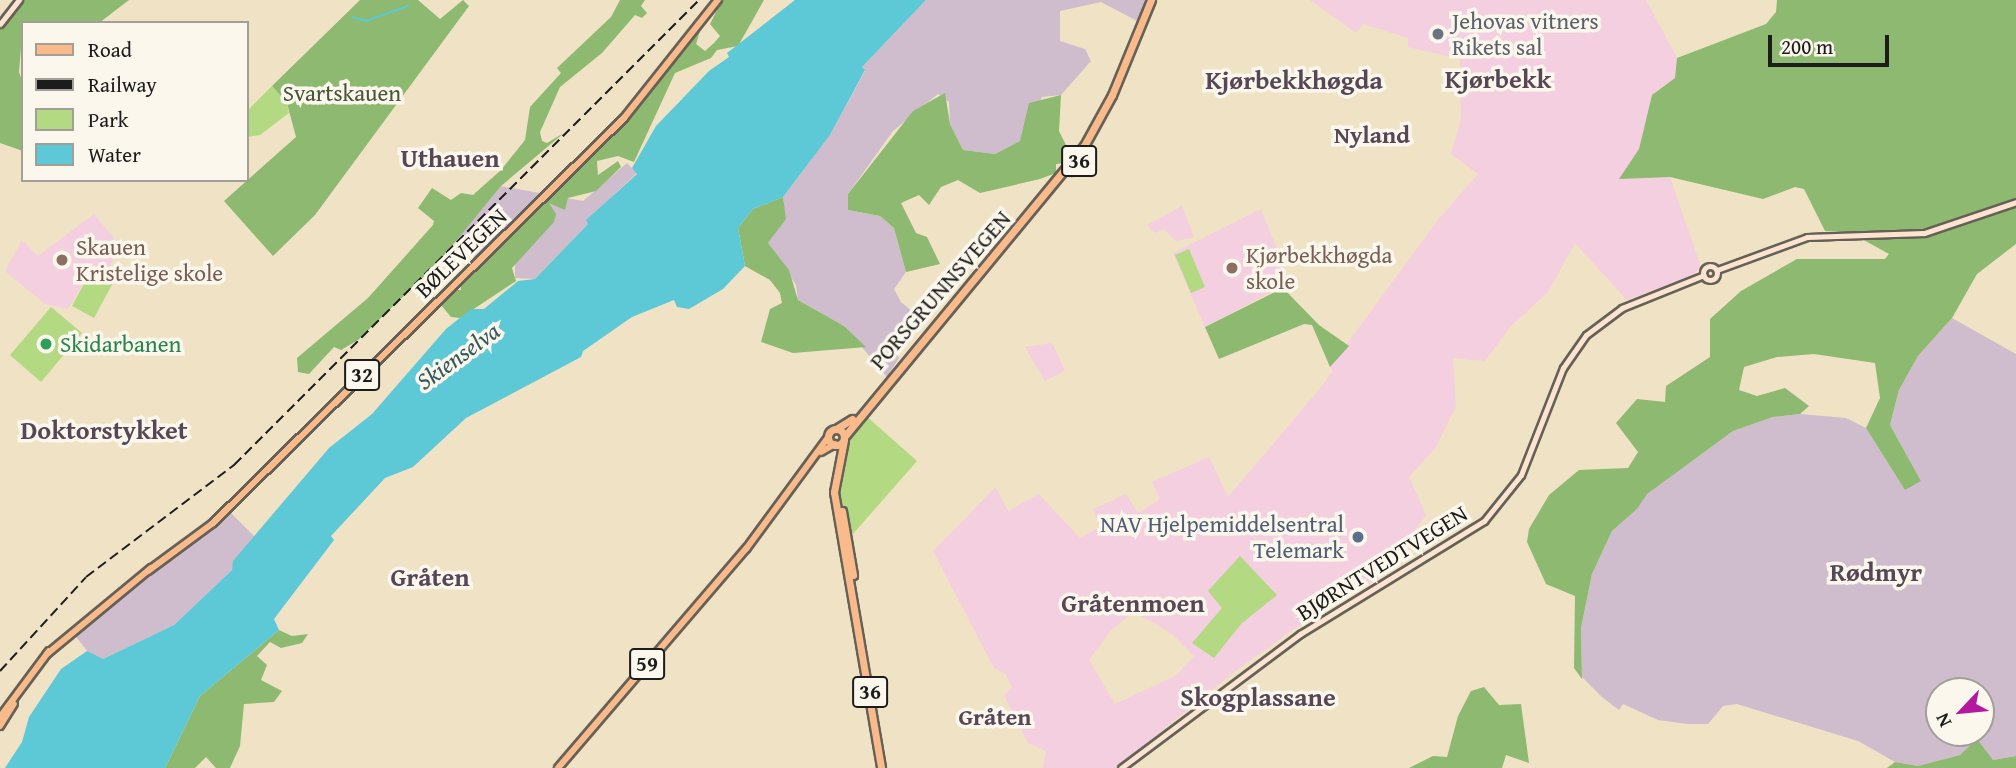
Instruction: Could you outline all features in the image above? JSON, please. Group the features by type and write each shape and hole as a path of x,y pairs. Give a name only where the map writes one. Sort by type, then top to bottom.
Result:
{"highway":[{"name":"PORSGRUNNSVEGEN","path":"835,444 844,439 874,396 1035,210 1104,112 1153,0"},
{"name":"PORSGRUNNSVEGEN","path":"829,436 874,396"},
{"path":"836,429 844,439"},
{"name":"36","path":"829,436 835,444 839,460"},
{"name":"36","path":"844,439 835,488 883,768"}],"main road":[{"path":"0,24 19,0"},
{"name":"BØLEVEGEN","path":"4,715 47,654 72,628 216,519 632,110 718,0"},
{"path":"1717,270 1713,279 1704,275 1707,266 1717,270 1807,237 1924,233 2016,202"},
{"name":"BJØRNTVEDTVEGEN","path":"1121,768 1307,629 1485,521 1521,475 1563,369 1586,335 1622,308 1704,275"},
{"name":"PORSGRUNNSVEGEN","path":"558,768 735,560 829,436"},
{"name":"PORSGRUNNSVEGEN","path":"814,458 835,444"},
{"name":"32","path":"0,726 4,715"}],"shaded area":[{"path":"926,0 1149,0 1139,22 1101,2 1060,11 1060,41 1085,49 1091,61 1061,95 1042,97 1020,141 995,154 963,150 950,124 949,102 938,94 893,131 848,194 848,210 880,216 894,228 906,272 894,289 901,302 918,316 913,326 889,337 899,358 887,377 844,326 798,300 796,285 768,243 785,219 783,197 830,135 865,71 862,67"},
{"path":"1310,0 1646,0 1677,58 1675,78 1652,95 1639,149 1620,179 1670,177 1701,267 1693,276 1627,300 1575,243 1548,292 1510,327 1485,361 1453,358 1456,406 1436,447 1409,477 1426,515 1385,574 1307,620 1234,672 1116,768 1043,768 1046,751 1028,743 1004,695 1012,688 1006,674 994,668 933,551 996,487 1008,511 1039,494 1080,538 1100,527 1093,509 1126,494 1138,513 1160,499 1152,482 1209,457 1228,497 1318,391 1333,371 1330,367 1438,220 1478,174 1451,154 1461,119 1460,59 1408,47 1408,38 1363,24 1356,33","holes":["1134,612 1171,633 1194,656 1177,675 1115,704 1089,660 1112,629"]},
{"path":"627,163 637,173 587,220 589,223 535,279 515,278 515,263 498,245 475,259 456,240 501,186 583,201"},
{"path":"1182,206 1194,237 1177,241 1163,229 1155,233 1147,225"},
{"name":"Kjørbekkhøgda skole","path":"1261,209 1290,282 1205,327 1173,253"},
{"name":"Skauen Kristelige skole","path":"94,214 119,244 108,272 94,265 68,309 45,304 5,271 22,240 38,256"},
{"path":"1952,318 2016,354 2016,756 1993,760 1977,747 1995,747 1995,677 1925,677 1925,747 1969,747 1960,755 1918,766 1895,762 1858,741 1737,704 1723,706 1708,724 1658,720 1623,704 1619,710 1582,677 1581,628 1592,574 1612,531 1637,509 1646,494 1733,431 1773,417 1800,414 1846,418 1866,428 1905,489 1921,481 1890,425 1899,390 1918,356"},
{"path":"1052,343 1065,371 1045,381 1025,347"},
{"path":"231,513 255,537 234,561 232,570 174,625 103,659 92,657 73,633"}],"green space":[{"path":"16,0 129,0 102,21 21,21 21,150 0,143 0,21"},
{"name":"Svartskauen","path":"360,0 418,0 440,19 463,0 469,6 315,215 273,256 224,201 296,137 287,103 272,86"},
{"path":"620,0 645,0 641,6 647,13 642,18 635,15 602,53 560,87 540,132 542,141 547,143 564,133 501,186 438,263 358,340 341,350 334,347 309,374 298,372 297,358 368,298 433,225 434,221 418,208 432,188 451,200 461,193 473,195 501,170 525,140 530,107 561,73 557,68 611,17"},
{"path":"722,0 764,0 738,46 717,50 711,58 675,73 634,162 618,156 597,161 598,175 618,161 621,167 596,191 568,198 565,210 549,203 556,214 554,222 512,268 516,281 460,318 451,317 441,305 443,300 453,290 461,290 460,282 630,118 701,28 696,44 705,51 720,36 710,24"},
{"path":"1777,0 2016,0 2016,244 1977,274 1952,318 1918,356 1899,390 1890,425 1921,481 1905,490 1866,428 1880,398 1875,363 1814,354 1777,357 1744,367 1739,390 1757,396 1785,388 1809,406 1800,414 1773,417 1733,431 1647,494 1637,509 1612,531 1592,574 1581,628 1582,679 1574,668 1575,596 1546,584 1527,542 1529,529 1549,495 1579,470 1628,468 1638,452 1616,423 1637,399 1665,402 1666,386 1710,357 1710,319 1741,291 1797,259 1885,259 1889,254 1851,233 1825,231 1804,189 1795,187 1763,199 1670,177 1619,179 1639,149 1652,95 1675,78 1677,58 1766,24 1776,12"},
{"path":"272,86 287,103 289,113 260,135 248,137 248,110"},
{"path":"945,93 950,124 963,150 995,154 1020,141 1029,103 1061,95 1059,131 1066,145 1076,147 1066,163 1056,164 1056,173 1040,179 980,193 958,180 941,187 929,205 919,195 901,203 916,233 927,237 940,264 906,272 894,228 880,216 848,210 848,194 913,111"},
{"path":"783,197 786,219 768,243 789,270 798,300 844,326 866,347 793,353 761,342 770,309 782,303 780,293 770,280 745,266 738,228 753,209"},
{"path":"1189,249 1205,287 1191,293 1175,255"},
{"path":"92,269 114,281 94,318 72,306"},
{"path":"1283,288 1319,325 1349,346 1330,367 1312,325 1304,324 1219,359 1205,327"},
{"name":"Skidarbanen","path":"51,307 82,333 41,382 10,355"},
{"path":"865,415 917,461 853,534 848,532 837,482 849,432"},
{"path":"1240,556 1277,595 1241,624 1214,658 1192,643 1222,608 1208,591"},
{"path":"279,630 292,636 308,634 302,643 281,648 270,642 257,656 267,665 261,680 282,691 274,702 244,704 240,746 230,768 216,768 206,757 195,768 165,768 200,696"},
{"path":"1484,687 1499,705 1521,704 1529,763 1506,755 1502,768 1409,768 1433,756 1447,757 1458,716 1471,691"},
{"path":"1968,747 1983,747 1993,760 2016,756 2016,768 1887,768 1895,762 1918,766 1960,755"}],"water":[{"name":"Skienselva","path":"795,0 926,0 862,67 865,70 830,135 783,197 753,209 738,228 745,266 723,289 689,309 677,307 674,300 632,317 583,351 581,357 466,418 413,467 385,478 331,536 334,540 274,619 279,630 200,696 165,768 5,768 22,742 29,717 61,669 87,651 103,659 174,625 232,570 233,561 329,448 372,414 446,329 471,309 484,309 518,281 535,279 588,224 586,220 637,174 632,168 656,126 709,71 729,57 727,53"}],"waterway":[{"path":"352,17 366,21 408,6"}],"railway":[{"path":"0,671 86,577 234,465 699,0"}],"place":[{"name":"Jehovas vitners Rikets sal","path":"1438,34"},
{"name":"Skauen Kristelige skole","path":"62,260"},
{"name":"Kjørbekkhøgda skole","path":"1232,268"},
{"name":"Skidarbanen","path":"46,344"},
{"name":"NAV Hjelpemiddelsentral Telemark","path":"1358,537"}],"district":[{"name":"Kjørbekk","path":"1498,79"},
{"name":"Kjørbekkhøgda","path":"1294,80"},
{"name":"Nyland","path":"1372,135"},
{"name":"Uthauen","path":"450,158"},
{"name":"Doktorstykket","path":"104,430"},
{"name":"Rødmyr","path":"1876,572"},
{"name":"Gråten","path":"430,577"},
{"name":"Gråtenmoen","path":"1133,603"},
{"name":"Skogplassane","path":"1258,697"},
{"name":"Gråten","path":"995,717"}]}
